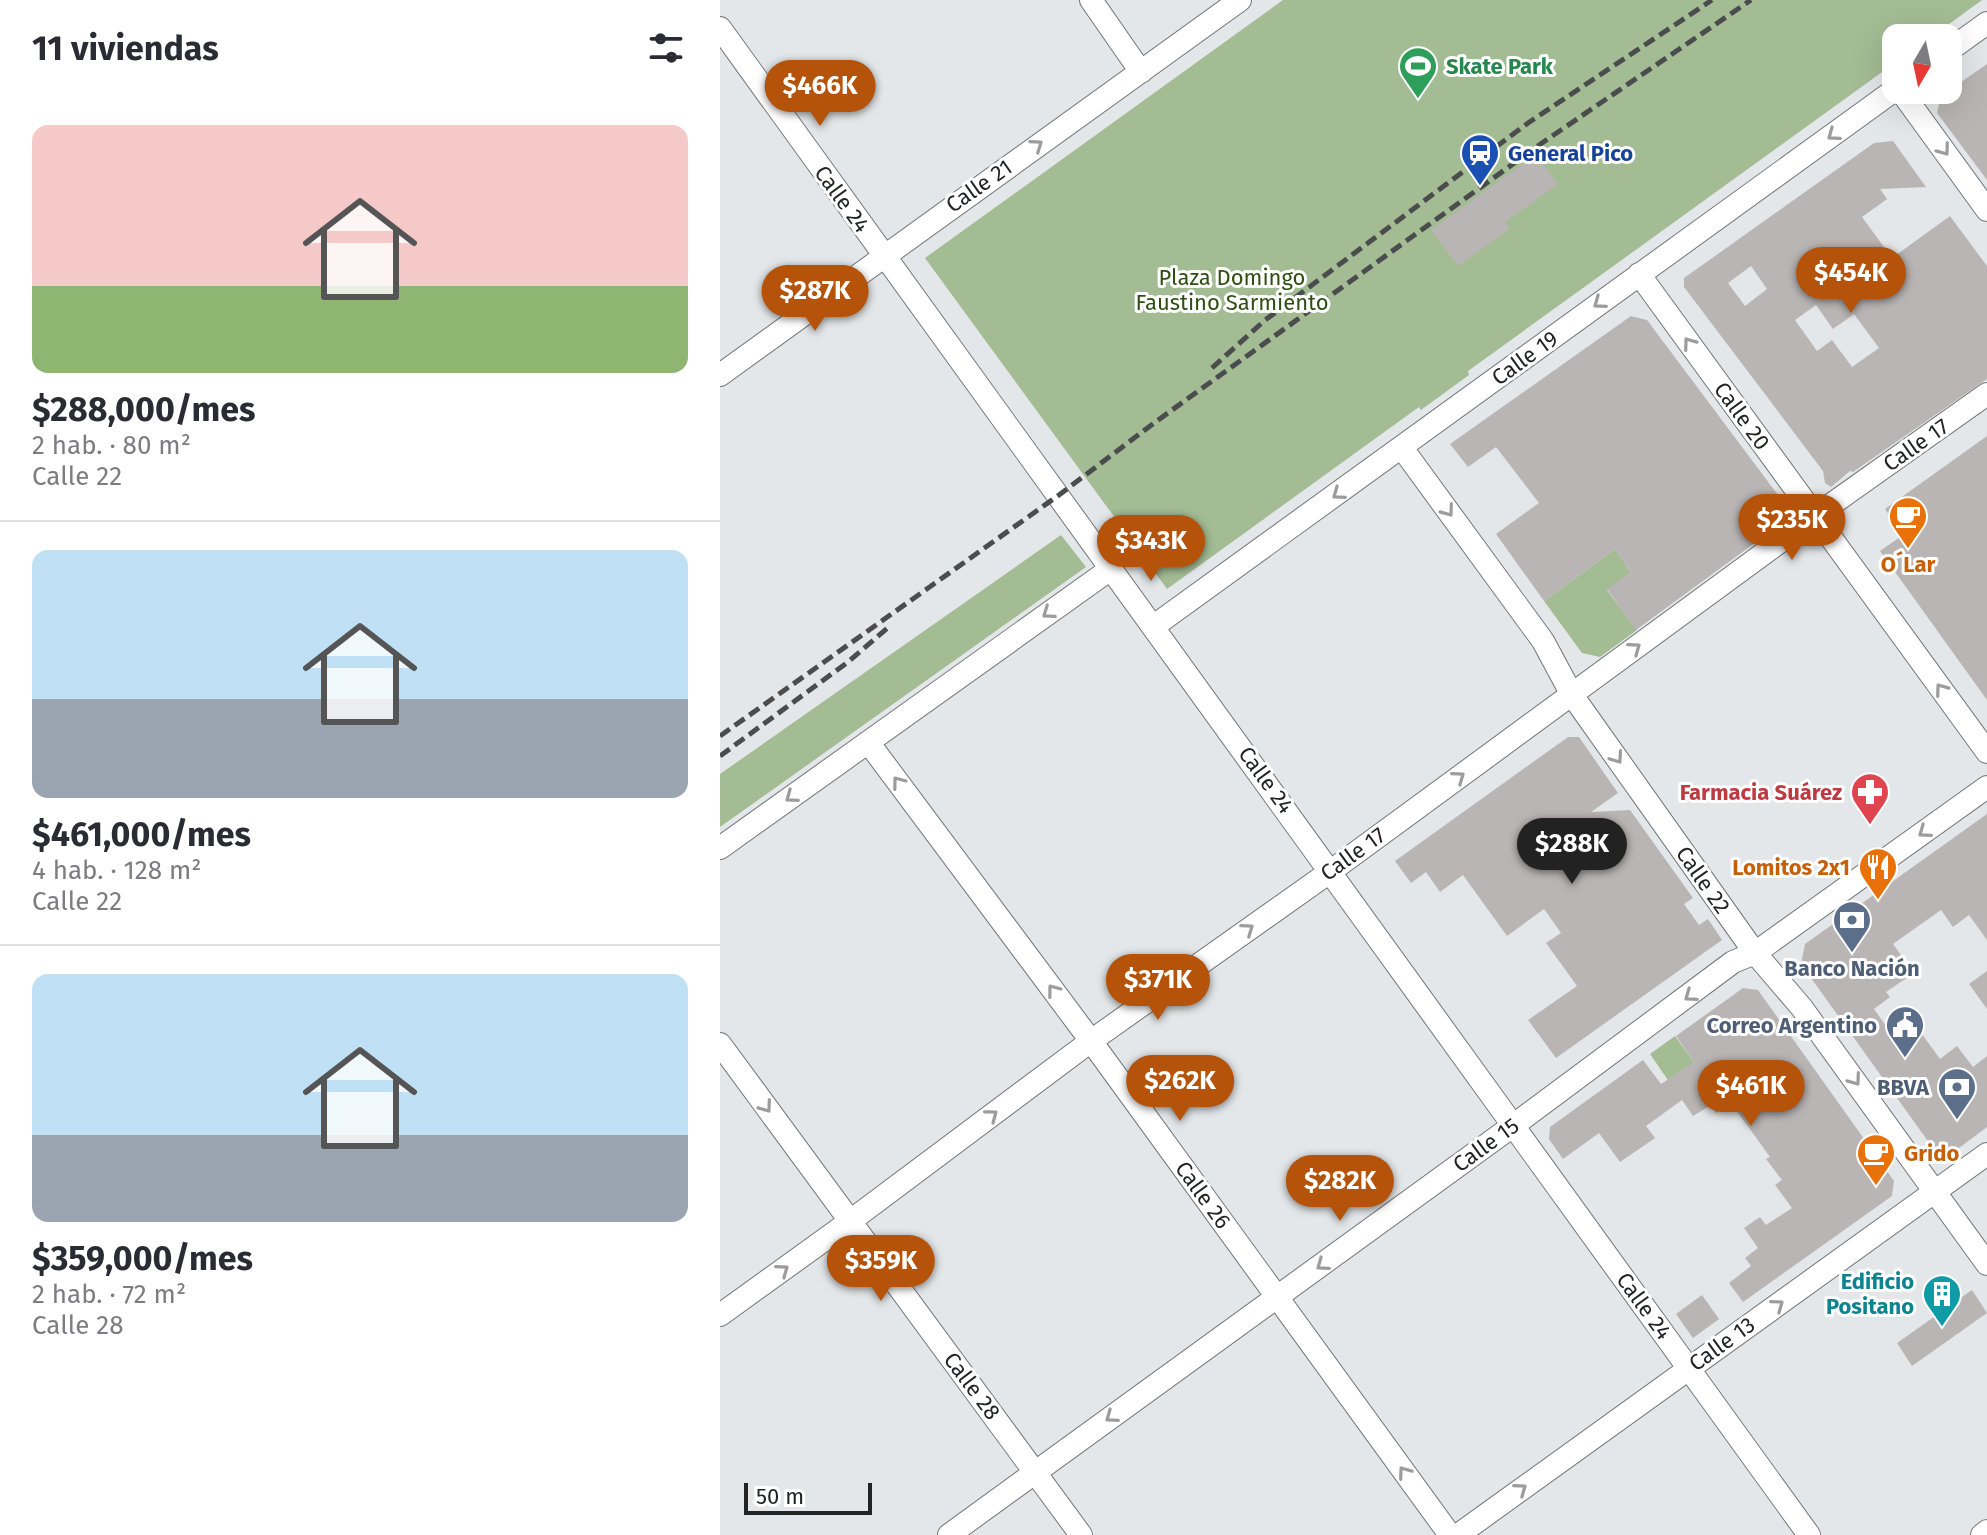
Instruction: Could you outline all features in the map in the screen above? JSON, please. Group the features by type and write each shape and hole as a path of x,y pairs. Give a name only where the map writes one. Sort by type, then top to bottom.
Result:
{"street":[{"path":"1091,0 1141,72"},
{"name":"Calle 21","path":"720,375 1240,0"},
{"path":"1962,41 1987,23"},
{"name":"Calle 24","path":"720,28 1809,1535"},
{"name":"Calle 19","path":"1154,626 1882,101"},
{"path":"1908,104 1987,210"},
{"name":"Calle 20","path":"1639,274 1987,752"},
{"name":"Calle 17","path":"720,1315 1091,1041 1331,871 1815,516 1987,394"},
{"name":"Calle 22","path":"1402,448 1543,641 1572,695 1755,953 1802,1008 1987,1264"},
{"path":"720,848 1112,568"},
{"name":"Calle 26","path":"868,742 1091,1041 1450,1535"},
{"name":"Calle 15","path":"949,1535 1733,962 1755,953 1987,787"},
{"name":"Calle 28","path":"720,1044 1081,1535"},
{"name":"Calle 13","path":"1458,1535 1987,1154"}],"green space":[{"name":"Plaza Domingo Faustino Sarmiento","path":"1283,0 1982,0 1949,24 1882,24 1882,72 1468,371 1469,375 1421,410 1419,407 1167,589 925,258"},
{"path":"1061,535 1086,567 720,827 720,774"},
{"path":"1615,549 1631,572 1607,590 1637,630 1600,657 1582,653 1544,601"},
{"path":"1675,1036 1694,1062 1672,1086 1650,1054"}],"building":[{"path":"1987,64 1987,180 1937,113 1939,104 1962,104 1962,81"},
{"path":"1893,141 1926,187 1880,189 1887,199 1862,217 1892,258 1950,216 1987,266 1987,379 1831,487 1825,483 1823,471 1684,287 1684,278 1874,143","holes":["1751,266 1767,289 1745,306 1728,283","1816,305 1833,329 1854,314 1879,348 1852,367 1832,340 1817,351 1795,320"]},
{"path":"1536,154 1558,184 1505,222 1510,229 1458,266 1431,230"},
{"path":"1631,316 1647,320 1793,515 1636,630 1607,589 1631,572 1615,549 1544,601 1496,534 1539,503 1496,447 1468,467 1450,444"},
{"path":"1987,436 1987,700 1880,551 1903,535 1885,509"},
{"path":"1568,737 1579,737 1618,793 1591,812 1630,810 1693,898 1684,904 1699,925 1708,919 1722,940 1556,1058 1528,1020 1577,986 1546,943 1561,933 1544,909 1507,936 1463,875 1440,892 1426,872 1411,883 1395,861"},
{"path":"1987,814 1987,940 1969,915 1953,927 1941,910 1893,944 1914,973 1886,992 1890,997 1874,1009 1899,1044 1919,1030 1940,1059 1957,1046 1973,1067 1987,1056 1987,1127 1951,1154 1935,1151 1801,964 1805,944"},
{"path":"1987,971 1987,1009 1969,984"},
{"path":"1743,988 1758,990 1894,1181 1892,1196 1743,1302 1729,1283 1751,1266 1745,1258 1758,1248 1744,1228 1760,1217 1766,1225 1792,1208 1775,1185 1782,1180 1766,1159 1770,1157 1731,1103 1716,1113 1711,1105 1693,1116 1682,1100 1646,1126 1655,1138 1620,1162 1599,1133 1563,1159 1549,1139 1550,1127 1643,1060 1661,1084 1694,1062 1676,1036"},
{"name":"Edificio Positano","path":"1972,1290 1987,1313 1912,1366 1897,1343"},
{"path":"1702,1295 1719,1319 1693,1338 1676,1314"}],"railway":[{"path":"1212,368 1264,321 1528,123 1712,0"},
{"path":"720,736 1059,495 1542,143 1751,0"},
{"path":"720,756 848,662 891,625"}],"place":[{"name":"Skate Park","path":"1418,100"},
{"name":"General Pico","path":"1480,187"},
{"name":"O´Lar","path":"1908,550"},
{"name":"Farmacia Suárez","path":"1870,826"},
{"name":"Lomitos 2x1","path":"1878,901"},
{"name":"Banco Nación","path":"1852,954"},
{"name":"Correo Argentino","path":"1905,1059"},
{"name":"BBVA","path":"1957,1121"},
{"name":"Grido","path":"1876,1187"},
{"name":"Edificio Positano","path":"1942,1328"}]}
